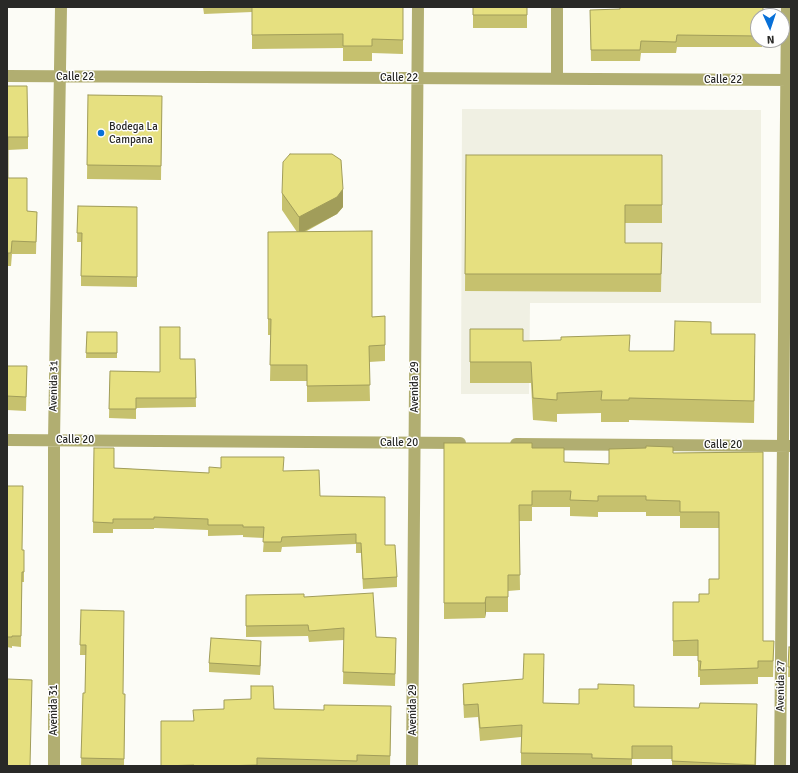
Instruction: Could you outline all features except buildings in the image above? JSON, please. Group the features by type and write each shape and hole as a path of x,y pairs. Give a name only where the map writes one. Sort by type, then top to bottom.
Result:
{"street":[{"name":"Avenida 31","path":"54,766 54,440 61,7"},
{"name":"Avenida 29","path":"412,766 418,7"},
{"path":"557,7 557,79"},
{"name":"Avenida 27","path":"780,766 787,446 789,80 787,7"},
{"name":"Calle 22","path":"7,76 789,80"},
{"name":"Calle 20","path":"7,440 470,443"},
{"name":"Calle 20","path":"501,444 787,446"}],"shaded area":[{"path":"462,109 761,110 761,303 530,303 529,394 461,394"}],"place":[{"name":"Bodega La Campana","path":"101,133"}]}
